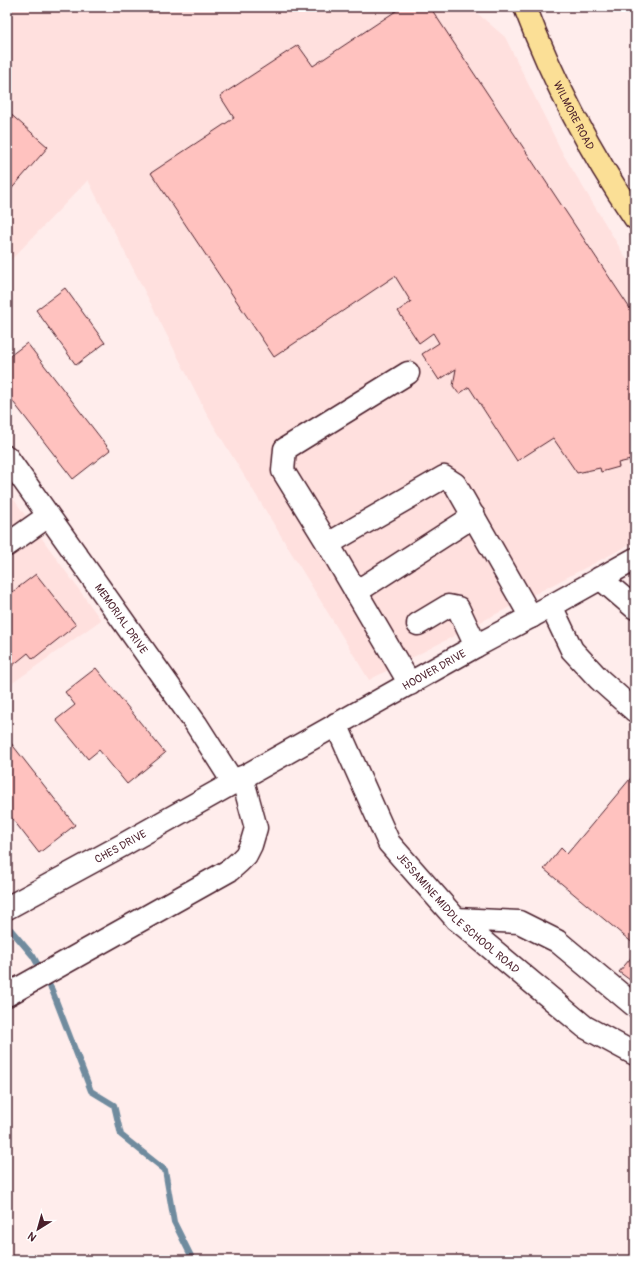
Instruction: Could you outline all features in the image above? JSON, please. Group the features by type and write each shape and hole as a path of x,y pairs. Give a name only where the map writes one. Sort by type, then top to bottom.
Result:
{"main road":[{"name":"WILMORE ROAD","path":"525,7 569,108 617,191 635,218"}],"street":[{"path":"408,374 285,449 284,471 410,684"},
{"name":"MEMORIAL DRIVE","path":"7,457 196,724 238,780 256,828 252,845 240,862 230,870 7,995"},
{"path":"328,544 444,477 455,484 531,617"},
{"path":"7,545 48,516"},
{"path":"356,592 474,516"},
{"name":"HOOVER DRIVE","path":"238,780 476,646 552,606 635,559"},
{"path":"600,578 635,608"},
{"path":"418,624 448,606 458,608 476,646"},
{"path":"552,606 572,650 599,678 635,711"},
{"name":"JESSAMINE MIDDLE SCHOOL ROAD","path":"336,724 389,843 456,920 584,1027 635,1054"},
{"name":"CHES DRIVE","path":"7,908 238,780"},
{"path":"456,920 519,922 557,941 635,1006"}],"shaded area":[{"path":"7,7 470,7 505,37 563,154 635,273 635,542 369,680 209,418 88,180 7,264"},
{"path":"7,490 101,620 7,687"}],"building":[{"path":"402,7 430,7 635,316 635,459 618,463 619,467 601,472 600,468 577,473 553,438 517,461 469,387 459,394 453,386 456,369 439,380 422,354 439,343 433,333 419,343 398,311 411,302 395,276 274,357 151,173 234,118 220,96 298,45 313,66"},
{"path":"7,111 48,147 7,194"},
{"path":"65,288 105,343 76,365 36,310"},
{"path":"27,343 110,450 73,479 7,394 7,358"},
{"path":"36,574 76,625 33,659 28,653 7,670 7,596"},
{"path":"96,668 165,753 127,784 99,750 88,759 56,720 75,705 65,692"},
{"path":"7,738 75,825 39,853 7,812"},
{"path":"635,773 635,862 631,867 635,870 635,945 544,869 561,848 567,854"},
{"path":"635,953 635,973 630,980 619,972"}],"waterway":[{"path":"7,929 11,930 33,956 52,990 91,1091 114,1105 121,1135 165,1170 174,1222 193,1260"}]}
